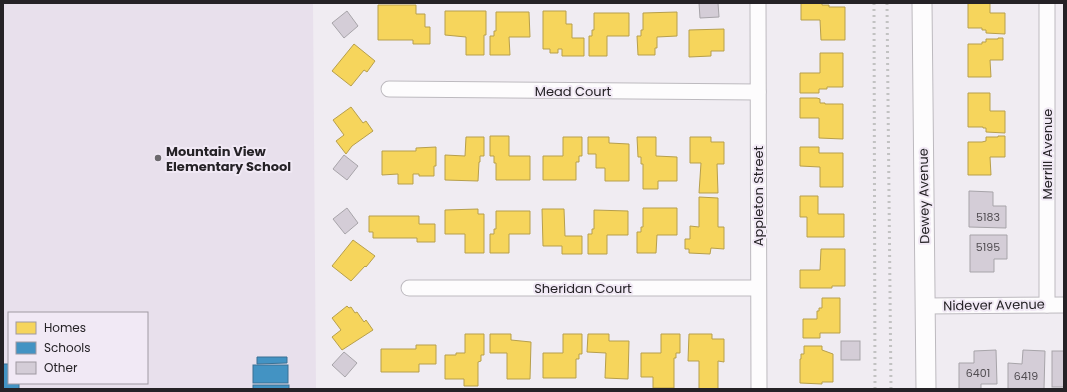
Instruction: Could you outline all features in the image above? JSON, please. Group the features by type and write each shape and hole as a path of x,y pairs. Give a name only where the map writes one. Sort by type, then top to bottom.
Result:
{"street":[{"name":"Appleton Street","path":"758,3 759,389"},
{"name":"Dewey Avenue","path":"922,3 926,389"},
{"name":"Merrill Avenue","path":"1047,3 1047,305"},
{"name":"Mead Court","path":"389,89 758,92"},
{"name":"Sheridan Court","path":"409,288 758,288"},
{"name":"Nidever Avenue","path":"925,306 1064,305"}],"shaded area":[{"name":"Mountain View Elementary School","path":"3,3 313,3 316,389 3,389"}],"building: Homes":[{"path":"801,3 822,3 822,5 829,5 829,7 845,7 845,40 821,40 820,20 801,20"},
{"path":"968,3 990,3 990,13 1005,13 1005,34 986,33 986,30 982,30 982,28 968,28"},
{"path":"378,5 416,5 416,14 425,14 425,27 430,27 430,44 413,44 413,40 378,40"},
{"path":"445,11 486,11 484,55 466,55 466,37 445,35"},
{"path":"543,11 566,11 566,24 572,24 572,38 584,38 584,56 562,56 562,49 558,49 558,53 550,53 550,49 543,49"},
{"path":"496,12 529,12 530,37 509,37 510,55 490,55 490,36 494,36 494,31 496,31"},
{"path":"677,12 677,36 657,37 657,48 655,48 655,55 638,55 637,36 641,36 641,30 643,30 643,13"},
{"path":"594,13 629,13 629,36 607,36 607,56 589,56 589,36 592,36 592,30 594,30"},
{"path":"724,29 724,51 711,51 711,56 689,57 689,30"},
{"path":"1003,38 1003,60 990,60 991,77 968,77 968,44 982,44 982,42 986,42 986,39"},
{"path":"354,44 375,61 367,72 364,70 351,86 332,71"},
{"path":"820,53 843,53 843,87 827,87 827,89 819,89 819,93 800,93 800,73 820,73"},
{"path":"968,93 990,93 990,111 1005,111 1005,133 986,132 986,128 983,127 968,127"},
{"path":"800,98 817,98 820,99 820,103 825,104 843,104 843,139 819,138 819,118 800,118"},
{"path":"351,107 363,123 366,121 373,131 352,146 346,154 336,141 344,135 333,120"},
{"path":"490,136 509,136 509,156 530,156 530,180 496,180 496,163 494,163 494,156 490,156"},
{"path":"1005,136 1005,157 990,157 991,175 968,175 968,142 982,142 986,141 986,137"},
{"path":"466,137 484,137 484,156 480,156 478,181 445,180 445,155 465,156"},
{"path":"563,137 582,137 582,156 579,156 579,162 576,162 576,180 543,180 543,156 563,156"},
{"path":"588,137 609,137 609,143 629,144 629,181 605,181 605,168 596,168 596,154 588,154"},
{"path":"637,137 656,137 656,156 677,157 677,181 658,181 658,189 643,189 643,164 641,164 641,157 638,157"},
{"path":"690,137 711,137 711,142 724,142 724,164 717,164 718,193 699,193 701,163 690,163"},
{"path":"436,147 436,166 434,166 434,176 419,176 419,174 413,174 413,184 398,184 398,174 382,175 382,151 416,151 416,148"},
{"path":"800,147 819,147 819,153 843,153 843,187 820,187 820,167 800,166"},
{"path":"800,196 818,196 818,214 844,214 844,237 807,237 807,217 800,217"},
{"path":"699,197 718,198 718,227 724,227 724,249 711,248 710,254 689,253 689,249 685,249 685,239 690,239 690,226 699,227"},
{"path":"643,208 677,208 677,235 657,235 656,253 637,253 637,232 641,232 641,227 643,227"},
{"path":"478,209 478,214 484,214 484,253 465,253 465,234 445,234 445,210"},
{"path":"542,209 564,209 565,236 582,236 582,254 562,254 562,246 543,246"},
{"path":"594,210 628,211 628,235 607,235 607,254 588,254 588,234 592,234 592,229 594,229"},
{"path":"496,211 530,211 530,234 509,234 509,253 490,253 490,234 494,234 494,229 496,229"},
{"path":"369,216 419,216 419,224 435,224 435,242 417,242 417,238 373,238 373,232 369,232"},
{"path":"353,240 375,256 351,281 332,266"},
{"path":"821,249 845,249 845,286 832,286 832,288 800,288 800,270 820,270"},
{"path":"822,298 840,298 840,333 820,333 820,338 803,338 803,319 817,319 817,311 819,311 819,308 822,308"},
{"path":"347,306 349,308 351,307 355,313 357,312 364,322 366,320 373,330 342,350 332,337 341,330 332,318"},
{"path":"465,334 484,334 484,355 481,355 481,361 478,362 478,386 464,386 464,379 445,379 445,355 465,353"},
{"path":"490,334 511,334 511,340 531,342 530,379 507,379 507,353 490,353"},
{"path":"563,334 582,334 582,354 579,354 579,359 576,359 576,378 543,378 543,353 563,353"},
{"path":"588,334 609,334 609,341 629,341 628,379 605,378 606,353 587,352"},
{"path":"661,334 680,334 680,353 676,353 676,358 674,358 674,388 653,388 653,377 641,377 641,353 661,353"},
{"path":"689,334 712,334 712,339 724,339 724,362 718,361 718,389 699,389 699,361 688,361"},
{"path":"416,345 436,345 436,364 419,364 419,372 381,372 381,349 416,349"},
{"path":"804,346 822,346 822,350 833,354 833,382 822,382 822,384 800,383 800,359 801,354 804,354"}],"building: Schools":[{"path":"257,357 287,357 287,363 257,364"},
{"path":"3,364 8,364 8,384 19,384 19,389 3,389"},
{"path":"253,365 288,365 288,383 253,383"},
{"path":"253,385 289,385 289,389 253,389"}],"building: Other":[{"path":"699,3 718,3 719,17 700,18"},
{"path":"347,11 358,26 344,38 332,23"},
{"path":"344,155 358,166 347,180 333,169"},
{"path":"969,191 993,192 993,206 1006,206 1006,228 969,227"},
{"path":"347,208 358,223 345,234 333,219"},
{"path":"970,235 1007,235 1007,259 994,259 994,272 970,272"},
{"path":"841,341 860,341 860,360 841,360"},
{"path":"996,350 997,384 981,384 981,389 959,389 959,363 974,363 974,351"},
{"path":"1023,350 1045,351 1044,389 1008,389 1008,363 1022,364"},
{"path":"1052,351 1064,351 1064,387 1052,387"},
{"path":"344,352 357,363 345,377 332,365"}],"railway":[{"path":"874,3 875,389"},
{"path":"887,3 891,389"}],"place":[{"name":"Mountain View Elementary School","path":"158,158"}]}
